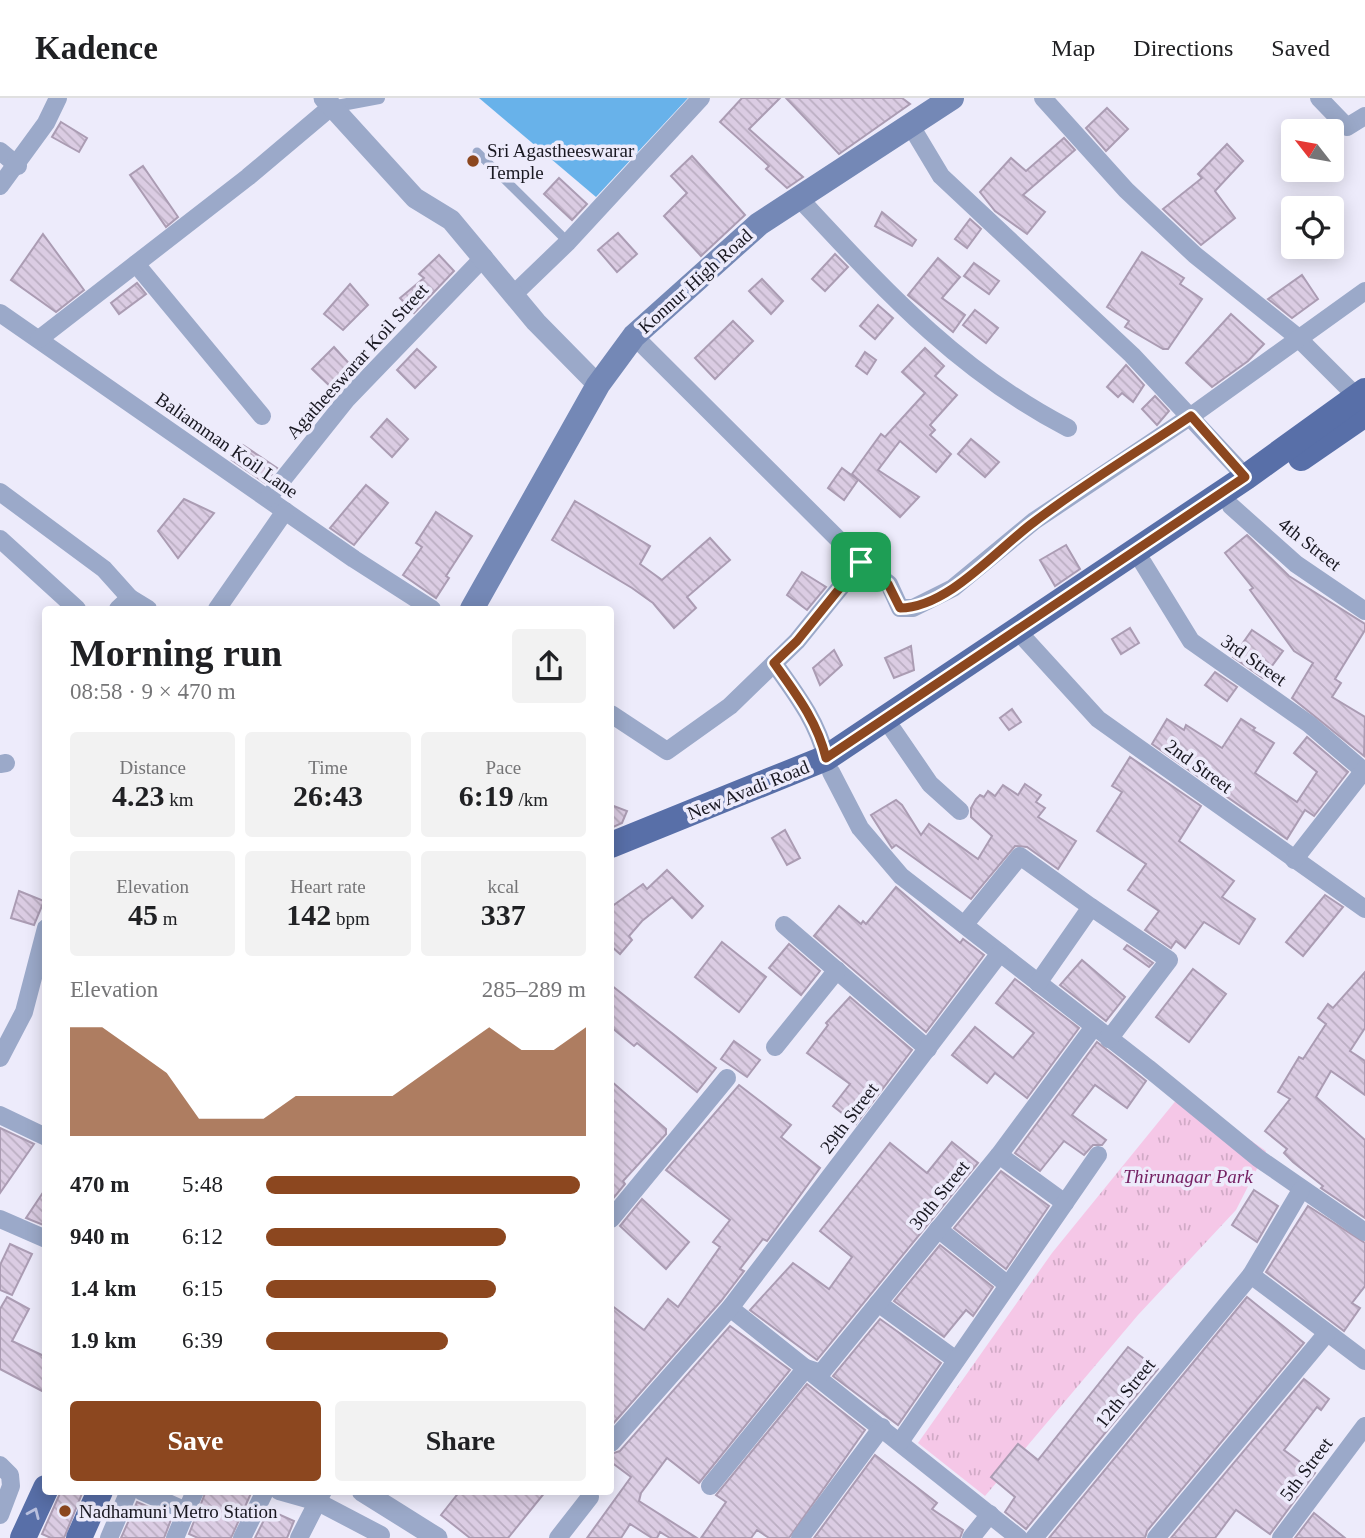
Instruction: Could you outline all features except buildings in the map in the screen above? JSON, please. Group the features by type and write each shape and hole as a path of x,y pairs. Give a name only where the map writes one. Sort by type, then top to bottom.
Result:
{"main road":[{"name":"Konnur High Road","path":"474,606 598,385 634,336 759,224 952,98"},
{"name":"New Avadi Road","path":"614,844 829,765 1245,477 1362,401"},
{"name":"New Avadi Road","path":"614,861 829,765 893,730 1025,639 1231,506 1362,401"},
{"path":"23,1538 43,1495"},
{"path":"79,1538 98,1495"}],"street":[{"path":"0,186 18,166 46,123 58,98"},
{"path":"39,339 248,177 328,102 379,98"},
{"path":"513,295 568,243 701,98"},
{"path":"1043,98 1126,190 1195,254 1299,339 1362,401"},
{"path":"1319,98 1347,127 1365,116"},
{"path":"328,102 415,198 451,220 513,295 598,385"},
{"path":"911,126 941,176 1132,355 1245,477"},
{"path":"0,151 18,166"},
{"path":"798,197 901,307 969,367 1019,403 1068,428"},
{"name":"Agatheeswarar Koil Street","path":"268,498 346,399 484,257"},
{"path":"136,264 262,416"},
{"path":"634,336 861,562 888,584 900,608 913,608 953,588 1034,521 1191,416 1365,291"},
{"name":"Baliamman Koil Lane","path":"0,313 285,511 428,606"},
{"path":"0,492 104,569 124,603"},
{"name":"4th Street","path":"1231,506 1296,564 1365,611"},
{"path":"219,606 285,511"},
{"path":"0,540 74,606"},
{"path":"614,716 667,751 730,706 797,641 861,562"},
{"name":"3rd Street","path":"1143,563 1191,641 1309,724 1364,770"},
{"name":"2nd Street","path":"1025,639 1098,719 1365,909"},
{"path":"774,663 807,708 821,735 829,765 860,828 901,876 1301,1190 1365,1232"},
{"path":"893,730 930,784 960,811"},
{"path":"1294,860 1364,770"},
{"path":"965,925 1020,856 1169,960 1109,1039"},
{"path":"1038,983 1091,907"},
{"path":"785,925 928,1049"},
{"path":"0,1058 24,1012 42,943"},
{"name":"29th Street","path":"614,1440 730,1308 999,953"},
{"path":"775,1047 837,970"},
{"name":"30th Street","path":"806,1368 821,1373 999,1155 1094,1028"},
{"path":"614,1215 727,1078"},
{"path":"0,1115 42,1135"},
{"path":"999,1155 1065,1203"},
{"path":"900,1442 1098,1155"},
{"name":"12th Street","path":"1034,1538 1251,1275 1301,1190"},
{"path":"0,1219 42,1237"},
{"path":"938,1229 1008,1285"},
{"path":"1251,1275 1365,1361"},
{"path":"878,1303 956,1360"},
{"path":"730,1308 1019,1538"},
{"path":"1156,1538 1327,1333"},
{"path":"710,1486 806,1368"},
{"name":"5th Street","path":"1281,1538 1365,1426"},
{"path":"800,1538 882,1427"},
{"path":"0,1465 10,1475 11,1486 0,1515"},
{"path":"109,1538 127,1495"},
{"path":"150,1495 186,1511"},
{"path":"175,1538 193,1495"},
{"path":"242,1538 263,1495"},
{"path":"368,1495 427,1535"},
{"path":"299,1538 321,1496 380,1535 380,1538"},
{"path":"558,1538 590,1497"},
{"path":"971,1538 990,1514"}],"lane":[{"path":"477,152 568,243"}],"green space":[{"name":"Thirunagar Park","path":"1182,1093 1266,1151 1236,1210 1138,1315 985,1496 918,1443 1052,1253"}],"water":[{"path":"479,98 688,98 596,197"}],"place":[{"name":"Sri Agastheeswarar Temple","path":"473,161"},
{"name":"Nadhamuni Metro Station","path":"65,1511"}],"route":[{"path":"1191,416 1245,477 826,758 821,735 807,708 774,663 797,641 861,562 888,584 900,608 913,608 953,588 1034,521 1191,416"}]}
